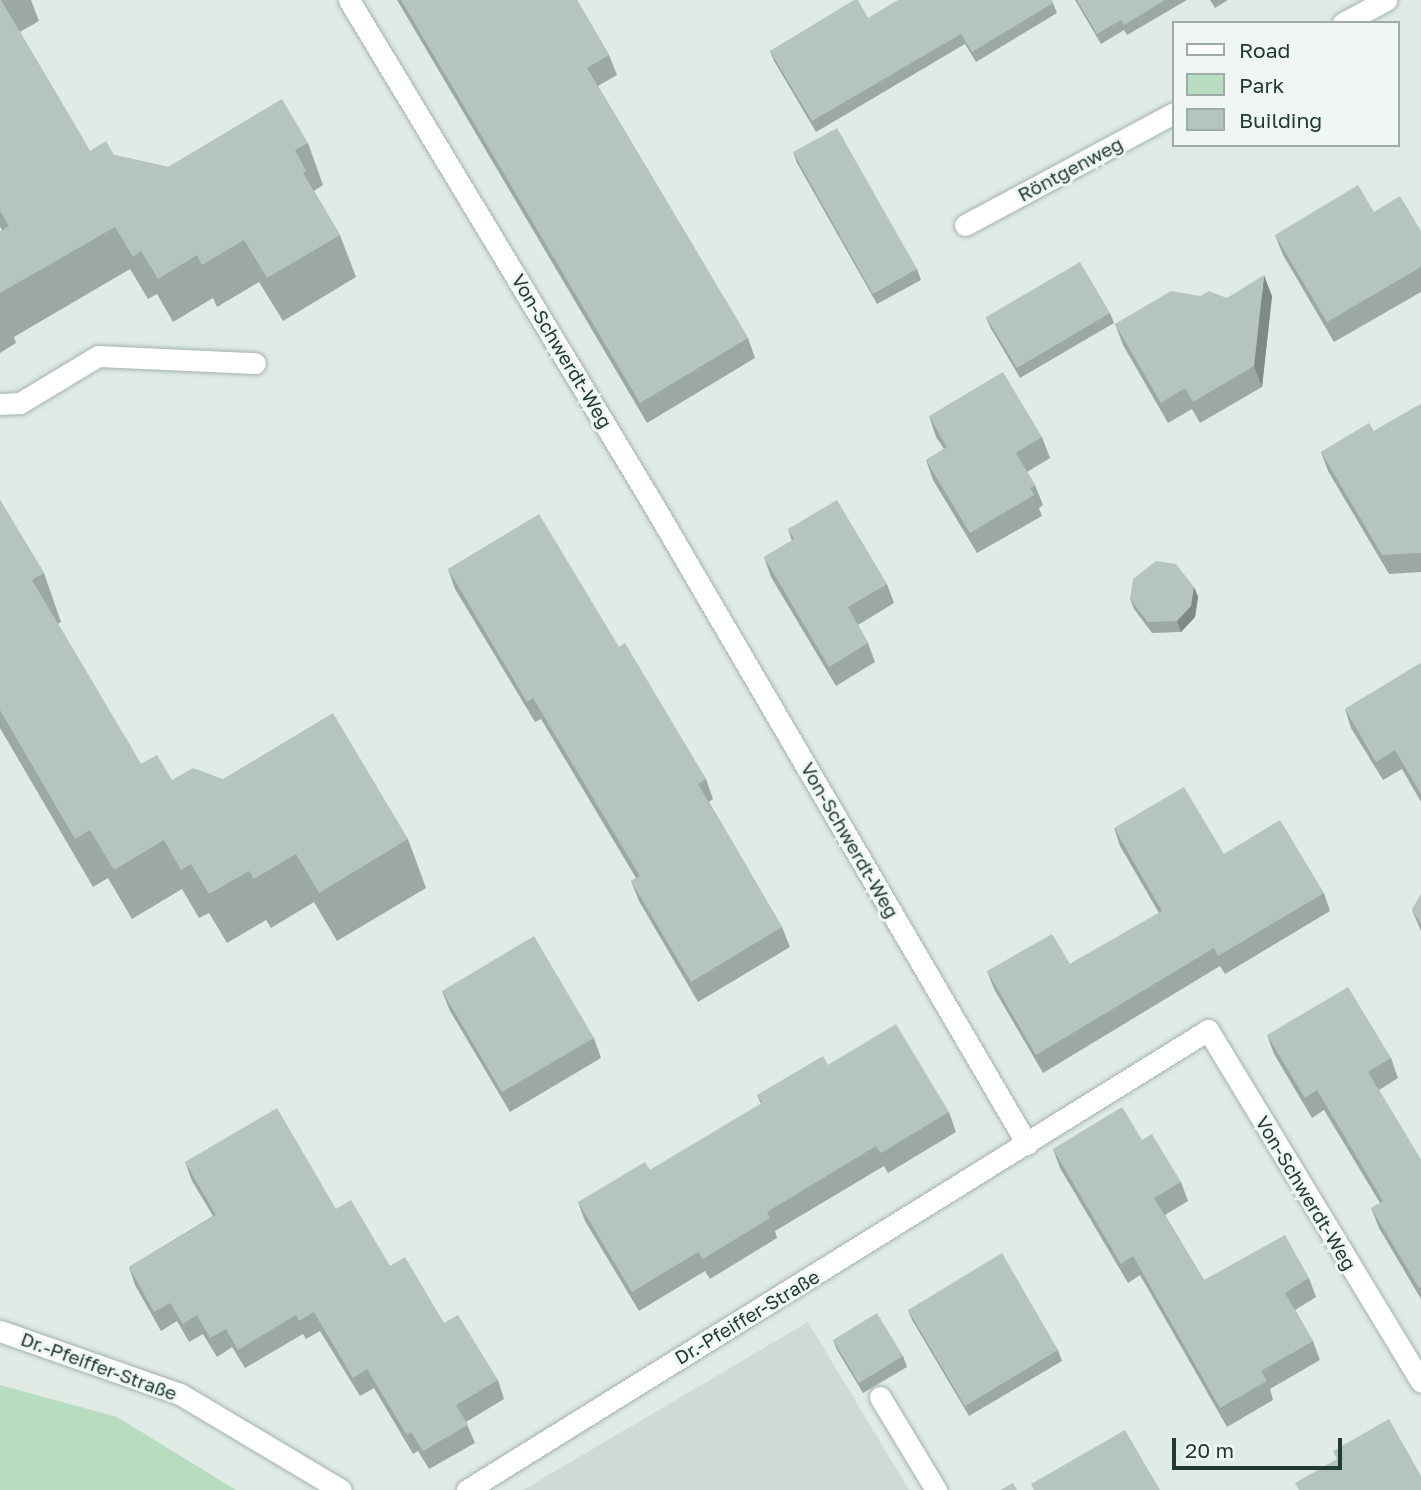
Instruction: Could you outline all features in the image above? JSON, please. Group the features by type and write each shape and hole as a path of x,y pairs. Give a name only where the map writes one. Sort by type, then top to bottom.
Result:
{"street":[{"name":"Von-Schwerdt-Weg","path":"349,0 637,478 1027,1144 1208,1030 1421,1382"},
{"path":"1347,21 1386,0"},
{"name":"Röntgenweg","path":"965,225 1172,114"},
{"path":"0,404 20,403 98,356 255,363"},
{"name":"Dr.-Pfeiffer-Straße","path":"467,1490 1027,1144"},
{"name":"Dr.-Pfeiffer-Straße","path":"0,1331 180,1394 341,1490"},
{"path":"880,1397 936,1490"}],"shaded area":[{"path":"808,1322 909,1490 523,1490"}],"green space":[{"path":"0,1385 117,1417 236,1490 0,1490"}],"building":[{"path":"0,0 90,151 106,141 114,155 168,167 282,99 308,143 295,150 306,171 303,173 340,235 267,278 244,240 202,265 197,255 158,279 141,251 133,257 115,227 0,293 0,232 9,226 0,211"},
{"path":"401,0 577,0 609,55 587,68 748,338 640,403"},
{"path":"858,0 868,18 898,0 1052,0 1053,3 972,52 961,34 812,121 770,51"},
{"path":"1077,0 1165,0 1124,25 1121,20 1097,34"},
{"path":"837,128 917,269 873,294 793,152"},
{"path":"1358,185 1374,212 1400,196 1421,231 1421,267 1327,322 1275,235"},
{"path":"1080,262 1110,313 1017,368 986,317"},
{"path":"1264,275 1254,366 1193,402 1185,388 1161,403 1115,324 1171,291 1200,296 1209,291 1227,298"},
{"path":"1003,372 1042,437 1016,453 1035,485 1030,488 1034,495 970,533 926,460 947,447 929,416"},
{"path":"1421,404 1421,553 1382,555 1321,452 1369,423 1374,431"},
{"path":"0,500 44,573 32,580 141,764 157,755 172,780 193,768 223,779 333,713 408,839 319,893 296,854 254,879 249,871 209,894 191,864 181,870 164,840 114,870 90,830 75,839 0,710"},
{"path":"837,500 887,584 848,607 868,643 829,667 764,557 794,539 788,529"},
{"path":"539,514 619,647 625,643 706,779 698,784 782,927 691,982 631,881 640,876 533,698 527,702 448,569"},
{"path":"1156,561 1176,564 1194,587 1191,606 1177,621 1148,622 1130,599 1133,579"},
{"path":"1421,663 1421,794 1395,750 1376,762 1345,709"},
{"path":"1184,787 1224,854 1280,820 1324,893 1218,956 1214,948 1036,1055 987,971 1052,934 1070,964 1162,911 1114,828"},
{"path":"1421,894 1421,924 1412,910"},
{"path":"534,936 594,1038 502,1092 442,991"},
{"path":"1348,987 1391,1058 1368,1072 1421,1160 1419,1288 1371,1208 1383,1201 1317,1090 1305,1098 1267,1035"},
{"path":"896,1024 949,1112 881,1153 876,1146 767,1212 770,1218 703,1259 698,1252 632,1292 578,1202 645,1162 650,1170 762,1103 757,1095 823,1056 828,1065"},
{"path":"1122,1107 1142,1140 1152,1134 1181,1182 1154,1198 1204,1280 1285,1235 1309,1278 1285,1293 1313,1341 1261,1371 1267,1381 1220,1408 1133,1256 1121,1264 1053,1149"},
{"path":"277,1108 336,1209 351,1200 390,1266 405,1257 444,1323 458,1315 498,1380 456,1405 468,1425 423,1451 411,1432 407,1435 367,1369 353,1378 314,1312 299,1321 296,1315 238,1350 226,1329 210,1338 197,1315 183,1324 170,1303 154,1312 129,1267 216,1215 185,1162"},
{"path":"1002,1253 1058,1350 965,1406 908,1310"},
{"path":"877,1313 903,1356 859,1383 833,1340"},
{"path":"1389,1419 1421,1476 1421,1490 1299,1490 1295,1483 1337,1459 1333,1451"},
{"path":"1125,1430 1160,1490 1034,1490 1031,1484"},
{"path":"1013,1483 1017,1490 1000,1490"}]}
